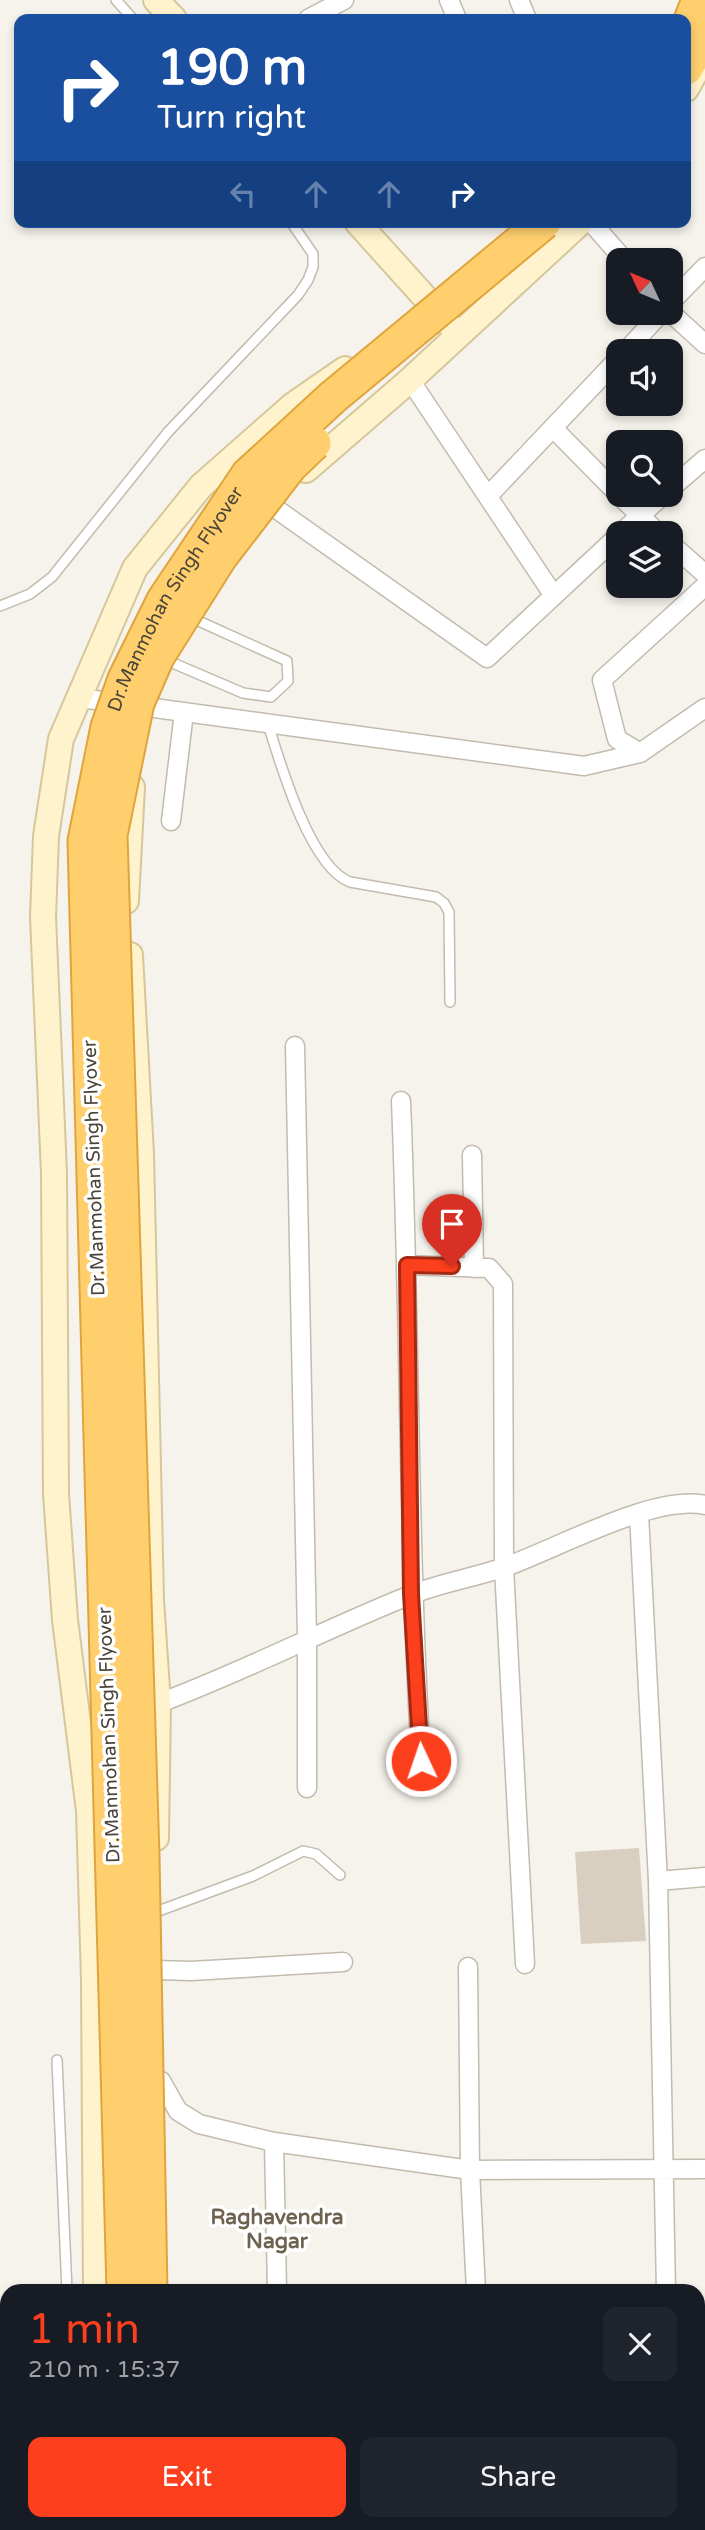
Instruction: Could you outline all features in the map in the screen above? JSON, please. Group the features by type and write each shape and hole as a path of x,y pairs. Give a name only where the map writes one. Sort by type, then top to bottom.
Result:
{"highway":[{"path":"691,20 699,0"},
{"path":"691,59 705,35"},
{"name":"Dr.Manmohan Singh Flyover","path":"124,2284 85,841 97,773 108,727 125,679 164,600 248,475 333,397 537,228"},
{"name":"Dr.Manmohan Singh Flyover","path":"150,2284 141,1814 110,835 137,703 157,657 220,557 290,466 391,370 508,274 555,228"}],"street":[{"path":"317,14 344,0"},
{"path":"691,81 705,57"},
{"path":"362,228 458,334"},
{"path":"96,2284 94,1980 89,1811 65,1620 56,1494 54,1173 43,886 46,836 61,739 135,568 201,486 293,405 435,308 522,228"},
{"path":"163,2284 161,2081 153,1913 158,1704 151,1600 141,1154 126,898 131,792 147,708 168,661 192,618 243,540 272,506 315,460 410,380 574,228"},
{"path":"596,228 614,248"},
{"path":"683,290 705,267"},
{"path":"683,324 705,344"},
{"path":"637,339 649,326"},
{"path":"488,496 606,372"},
{"path":"410,380 554,596"},
{"path":"553,429 606,483"},
{"path":"683,479 704,462"},
{"path":"272,506 487,658 606,547"},
{"path":"630,507 645,521"},
{"path":"634,521 649,507"},
{"path":"683,555 705,574"},
{"path":"640,753 617,738 602,680 705,586"},
{"path":"80,698 584,765 640,753 705,708"},
{"path":"171,821 184,712"},
{"path":"295,1046 307,1638 307,1788"},
{"path":"401,1101 407,1265 411,1594 421,1761"},
{"path":"472,1155 474,1268"},
{"path":"407,1265 489,1268 503,1284 503,1568 525,1964"},
{"path":"79,1733 158,1704 411,1594 503,1568 639,1514 674,1504 690,1502 705,1505"},
{"path":"639,1514 658,1881 666,2284"},
{"path":"658,1881 705,1877"},
{"path":"156,1970 191,1971 343,1962"},
{"path":"468,1967 470,2169 476,2284"},
{"path":"93,2080 161,2081"},
{"path":"161,2081 178,2111 199,2124 274,2142 470,2169 705,2169"},
{"path":"274,2142 277,2284"}],"lane":[{"path":"116,0 129,14"},
{"path":"0,606 30,594 52,577 168,432 298,296 313,267 313,254 295,228"},
{"path":"168,661 243,693 271,697 288,681 287,661 192,618"},
{"path":"268,724 296,806 333,872 350,882 436,897 444,903 449,912 450,1002"},
{"path":"153,1913 253,1875 303,1852 316,1854 340,1875"},
{"path":"57,2060 67,2284"}],"building":[{"path":"639,1848 646,1941 581,1944 575,1852"}],"district":[{"name":"Raghavendra Nagar","path":"277,2229"}],"route":[{"path":"421,1761 411,1594 407,1265 452,1266"}]}
